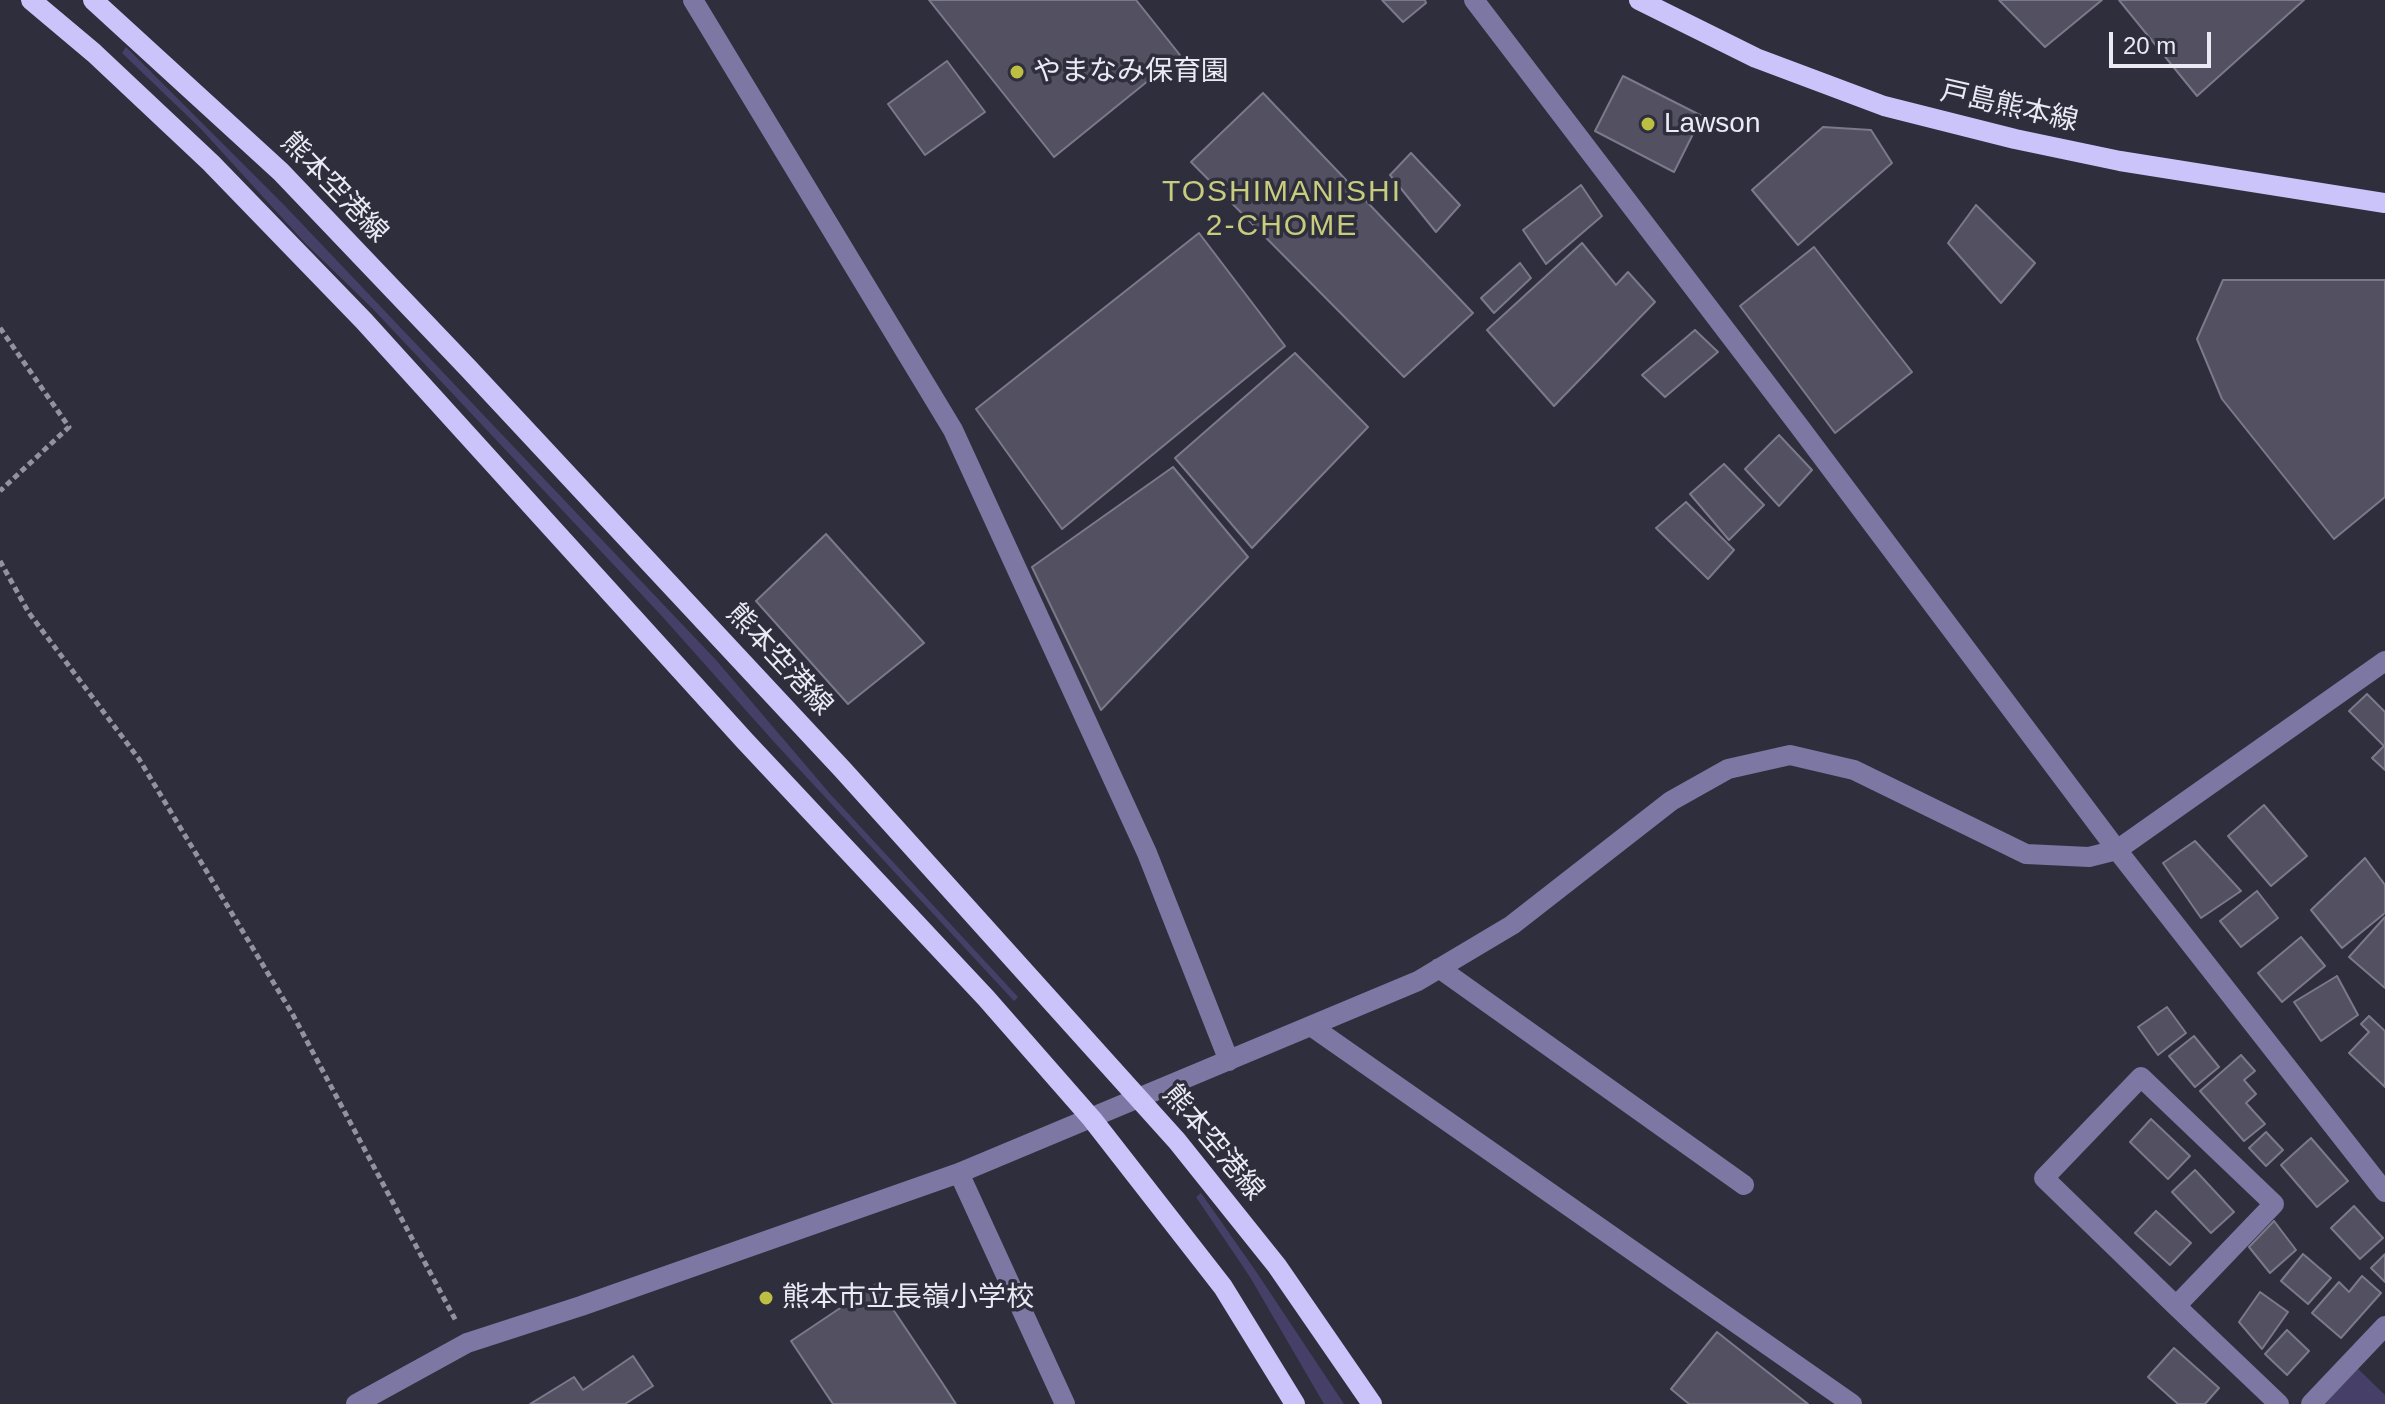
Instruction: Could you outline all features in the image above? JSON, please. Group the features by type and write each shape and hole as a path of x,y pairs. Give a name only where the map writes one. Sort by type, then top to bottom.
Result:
{"main road":[{"path":"31,0 94,53 211,163 364,321 745,741 986,998 1092,1119 1223,1287 1295,1404"},
{"name":"熊本空港線","path":"93,0 281,172 843,770 1140,1098 1277,1266 1372,1404"},
{"name":"戸島熊本線","path":"1639,0 1756,58 1884,106 2015,139 2120,161 2385,203"}],"street":[{"path":"693,0 953,430 1147,853 1229,1061"},
{"path":"1474,0 2117,850 2385,1192"},
{"path":"356,1404 467,1343 959,1173 1418,981 1512,925 1671,801 1728,769 1790,755 1854,770 2026,854 2089,857 2117,850 2385,661"},
{"path":"1439,968 1744,1185"},
{"path":"1311,1026 1852,1404"},
{"path":"2176,1306 2274,1204 2141,1077 2044,1178 2176,1306 2279,1404"},
{"path":"959,1173 1065,1404"},
{"path":"2311,1404 2385,1326"}],"path":[{"path":"0,328 69,427 0,491"},
{"path":"0,561 29,613 139,759 293,1015 467,1343"}],"shaded area":[{"path":"126,47 286,207 716,660 831,795 1018,997 1014,1001 660,614 372,308 306,244 201,129 122,53"},
{"path":"1201,1193 1344,1404 1324,1404 1250,1277 1196,1197"},
{"path":"2358,1369 2385,1395 2385,1404 2324,1404"}],"building":[{"path":"929,0 1136,0 1180,55 1054,157"},
{"path":"1382,0 1425,0 1426,3 1403,22"},
{"path":"1999,0 2102,0 2045,47"},
{"path":"2119,0 2304,0 2197,96"},
{"path":"947,61 985,112 925,155 888,104"},
{"name":"Lawson","path":"1623,76 1702,116 1674,172 1595,131"},
{"path":"1263,93 1473,313 1404,377 1191,162"},
{"path":"1823,127 1871,130 1892,163 1798,245 1752,190"},
{"path":"1411,153 1460,205 1436,232 1390,175"},
{"path":"1581,185 1602,216 1546,264 1523,230"},
{"path":"1976,205 2035,263 2001,303 1948,243"},
{"path":"1199,233 1285,346 1062,529 976,409"},
{"path":"1582,243 1616,285 1628,272 1655,302 1554,406 1487,330"},
{"path":"1814,247 1912,372 1835,433 1740,306"},
{"path":"1520,263 1531,278 1494,313 1481,298"},
{"path":"2223,280 2385,280 2385,497 2334,539 2222,399 2197,339"},
{"path":"1695,330 1718,352 1665,397 1642,375"},
{"path":"1295,353 1368,427 1252,548 1175,458"},
{"path":"1779,435 1812,470 1779,506 1745,469"},
{"path":"1724,464 1764,505 1729,540 1690,494"},
{"path":"1173,467 1248,557 1101,710 1032,567"},
{"path":"1686,502 1734,550 1708,579 1656,528"},
{"path":"826,534 924,643 848,704 756,601"},
{"path":"2367,694 2385,712 2385,770 2372,758 2384,746 2349,711"},
{"path":"2264,805 2307,856 2271,886 2228,836"},
{"path":"2195,841 2241,891 2201,918 2163,863"},
{"path":"2365,858 2385,885 2385,913 2342,948 2311,910"},
{"path":"2257,891 2278,918 2241,947 2220,921"},
{"path":"2385,917 2385,988 2349,957"},
{"path":"2301,937 2325,966 2282,1002 2258,973"},
{"path":"2337,976 2358,1015 2321,1041 2294,1002"},
{"path":"2167,1007 2186,1033 2158,1055 2138,1027"},
{"path":"2369,1016 2385,1031 2385,1087 2349,1053 2369,1032 2361,1024"},
{"path":"2194,1036 2219,1067 2195,1087 2169,1056"},
{"path":"2241,1055 2255,1071 2244,1080 2256,1094 2246,1103 2265,1124 2244,1141 2200,1091"},
{"path":"2151,1119 2190,1156 2168,1179 2130,1142"},
{"path":"2266,1132 2283,1150 2266,1166 2249,1148"},
{"path":"2311,1138 2348,1181 2317,1207 2281,1165"},
{"path":"2195,1170 2234,1212 2211,1233 2172,1192"},
{"path":"2354,1206 2383,1238 2360,1259 2331,1228"},
{"path":"2156,1211 2191,1243 2170,1265 2135,1233"},
{"path":"2274,1221 2296,1250 2270,1273 2249,1247"},
{"path":"2303,1254 2331,1278 2308,1304 2281,1281"},
{"path":"2385,1254 2385,1282 2371,1268"},
{"path":"2362,1276 2381,1293 2341,1338 2312,1313 2339,1282 2349,1292"},
{"path":"876,1284 956,1404 833,1404 791,1341"},
{"path":"2260,1292 2288,1312 2262,1349 2239,1322"},
{"path":"2287,1330 2309,1351 2287,1375 2265,1354"},
{"path":"1717,1332 1808,1404 1689,1404 1671,1389"},
{"path":"2174,1348 2219,1388 2205,1404 2178,1404 2148,1377"},
{"path":"633,1356 653,1386 625,1404 530,1404 574,1377 583,1390"}],"place":[{"name":"やまなみ保育園","path":"1017,72"},
{"name":"Lawson","path":"1648,124"},
{"name":"熊本市立長嶺小学校","path":"766,1298"}],"district":[{"name":"TOSHIMANISHI 2-CHOME","path":"1282,210"}]}
